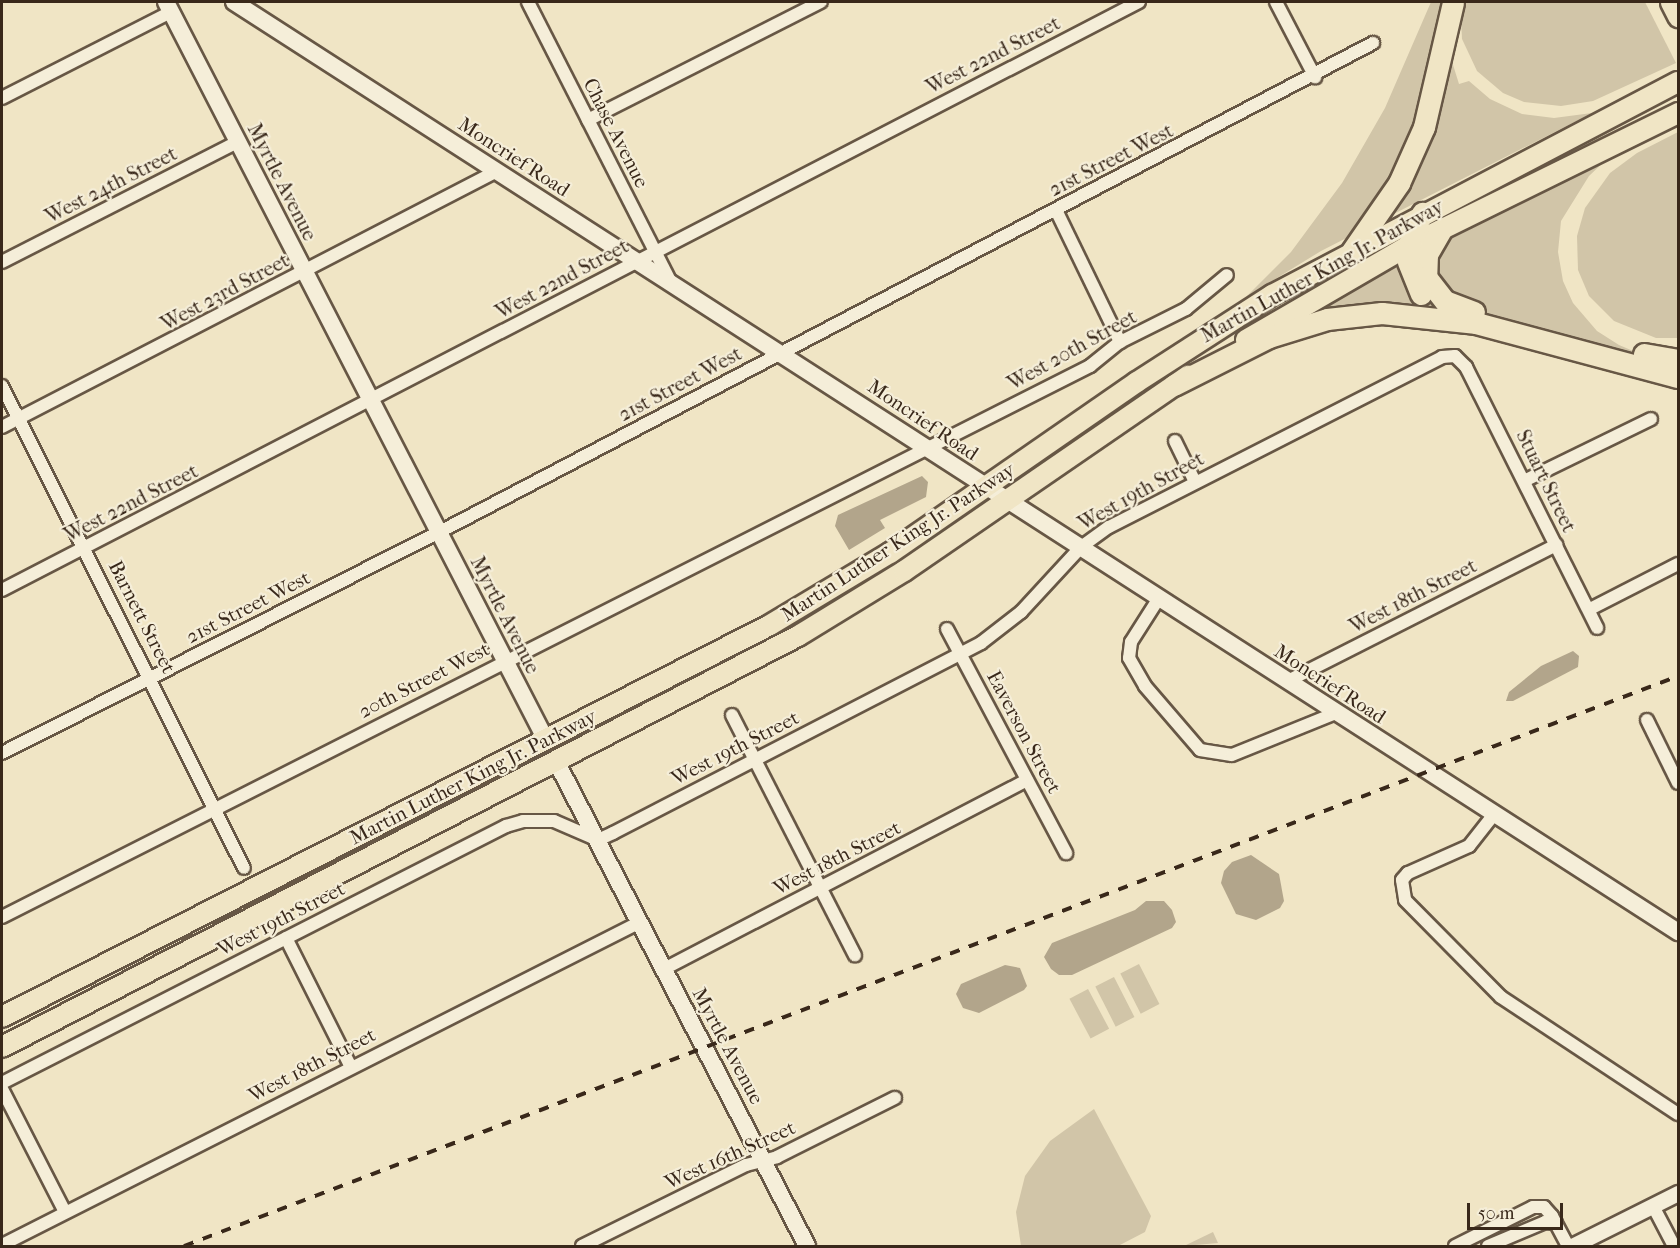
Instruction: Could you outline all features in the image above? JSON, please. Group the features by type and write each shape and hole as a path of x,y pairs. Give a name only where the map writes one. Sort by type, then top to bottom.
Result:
{"highway":[{"path":"1352,251 1399,183 1424,127 1453,2"},
{"path":"1671,2 1678,16"},
{"name":"Martin Luther King Jr. Parkway","path":"2,1017 546,740 811,602 986,487 1207,334 1422,213 1678,82"},
{"name":"Martin Luther King Jr. Parkway","path":"2,1047 556,763 838,613 1174,385 1408,246 1678,113"},
{"path":"1422,213 1408,246 1408,261 1415,285 1438,316"},
{"path":"1441,230 1430,245 1424,266 1426,277 1444,301 1462,309 1678,360"},
{"path":"1174,385 1269,337 1327,319 1382,313 1438,316 1678,377"}],"main road":[{"name":"Moncrief Road","path":"234,2 1678,932"},
{"name":"Myrtle Avenue","path":"169,7 546,740"},
{"name":"Myrtle Avenue","path":"556,763 807,1246"}],"street":[{"name":"Chase Avenue","path":"528,2 670,281"},
{"path":"588,120 821,2"},
{"name":"West 22nd Street","path":"2,590 372,401 654,252 1139,2"},
{"path":"1276,2 1315,77"},
{"path":"2,98 169,7"},
{"name":"21st Street West","path":"2,753 439,532 1315,77 1373,44"},
{"name":"West 24th Street","path":"2,262 238,142"},
{"name":"West 23rd Street","path":"2,427 497,171"},
{"path":"1056,210 1120,342"},
{"name":"West 20th Street","path":"929,448 1090,366 1120,342 1176,315 1227,275"},
{"name":"Stuart Street","path":"1455,356 1466,367 1526,480 1556,545 1590,609 1597,628"},
{"name":"West 19th Street","path":"2,1083 506,826 523,820 555,821 597,840 961,654 1021,612 1081,547 1109,527 1434,360 1455,356"},
{"name":"Barnett Street","path":"2,387 217,808 244,868"},
{"path":"1526,480 1651,419"},
{"path":"1175,441 1195,482"},
{"name":"20th Street West","path":"2,917 929,448"},
{"name":"West 18th Street","path":"1288,681 1556,545"},
{"path":"1590,609 1678,564"},
{"path":"1159,598 1131,642 1129,658 1145,686 1200,750 1232,755 1336,713"},
{"name":"Eaverson Street","path":"947,629 1066,853"},
{"path":"732,715 855,955"},
{"path":"1647,720 1678,783"},
{"name":"Myrtle Avenue","path":"546,740 556,763"},
{"name":"West 18th Street","path":"664,969 1027,780"},
{"path":"1495,813 1469,846 1408,873 1402,880 1405,900 1501,997 1678,1114"},
{"name":"West 18th Street","path":"2,1245 640,922"},
{"path":"285,938 351,1067"},
{"path":"2,1089 65,1212"},
{"name":"West 16th Street","path":"582,1246 746,1165 764,1161 895,1098"},
{"path":"1455,1246 1533,1207 1544,1207 1570,1246 1678,1193"},
{"path":"1653,1206 1674,1246"},
{"path":"1488,1246 1545,1222 1556,1223"}],"shaded area":[{"path":"1431,2 1443,2 1444,36 1459,84 1469,81 1490,99 1522,114 1554,118 1592,113 1321,251 1246,297 1291,252 1342,183 1385,108"},
{"path":"1460,2 1645,2 1676,63 1593,101 1561,106 1524,102 1503,93 1477,71 1462,39"},
{"path":"1678,132 1678,338 1656,338 1614,321 1589,296 1578,270 1577,236 1585,208 1610,173 1637,153"},
{"path":"1608,158 1589,176 1561,221 1558,252 1563,281 1573,303 1597,331 1619,345 1678,370 1447,310 1405,307 1303,317 1380,272"},
{"path":"922,476 928,482 926,497 880,520 885,528 849,550 835,526 838,515"},
{"path":"1573,651 1579,656 1578,667 1513,701 1506,701 1509,692 1541,666"},
{"path":"1251,855 1279,874 1284,901 1280,908 1256,920 1236,914 1221,883 1224,871 1232,862"},
{"path":"1146,901 1164,901 1172,910 1176,922 1172,928 1072,975 1059,975 1051,969 1044,957 1052,943 1135,910"},
{"path":"1139,964 1159,1004 1141,1014 1120,974"},
{"path":"1005,965 1020,968 1027,986 1024,990 979,1013 963,1008 956,994 961,984"},
{"path":"1114,977 1134,1017 1116,1027 1095,987"},
{"path":"1088,989 1109,1029 1091,1039 1069,999"},
{"path":"1094,1109 1151,1216 1145,1232 1118,1246 1021,1246 1016,1212 1025,1176 1050,1141"},
{"path":"1213,1232 1218,1243 1184,1246"}],"railway":[{"path":"184,1246 1678,676"}]}
